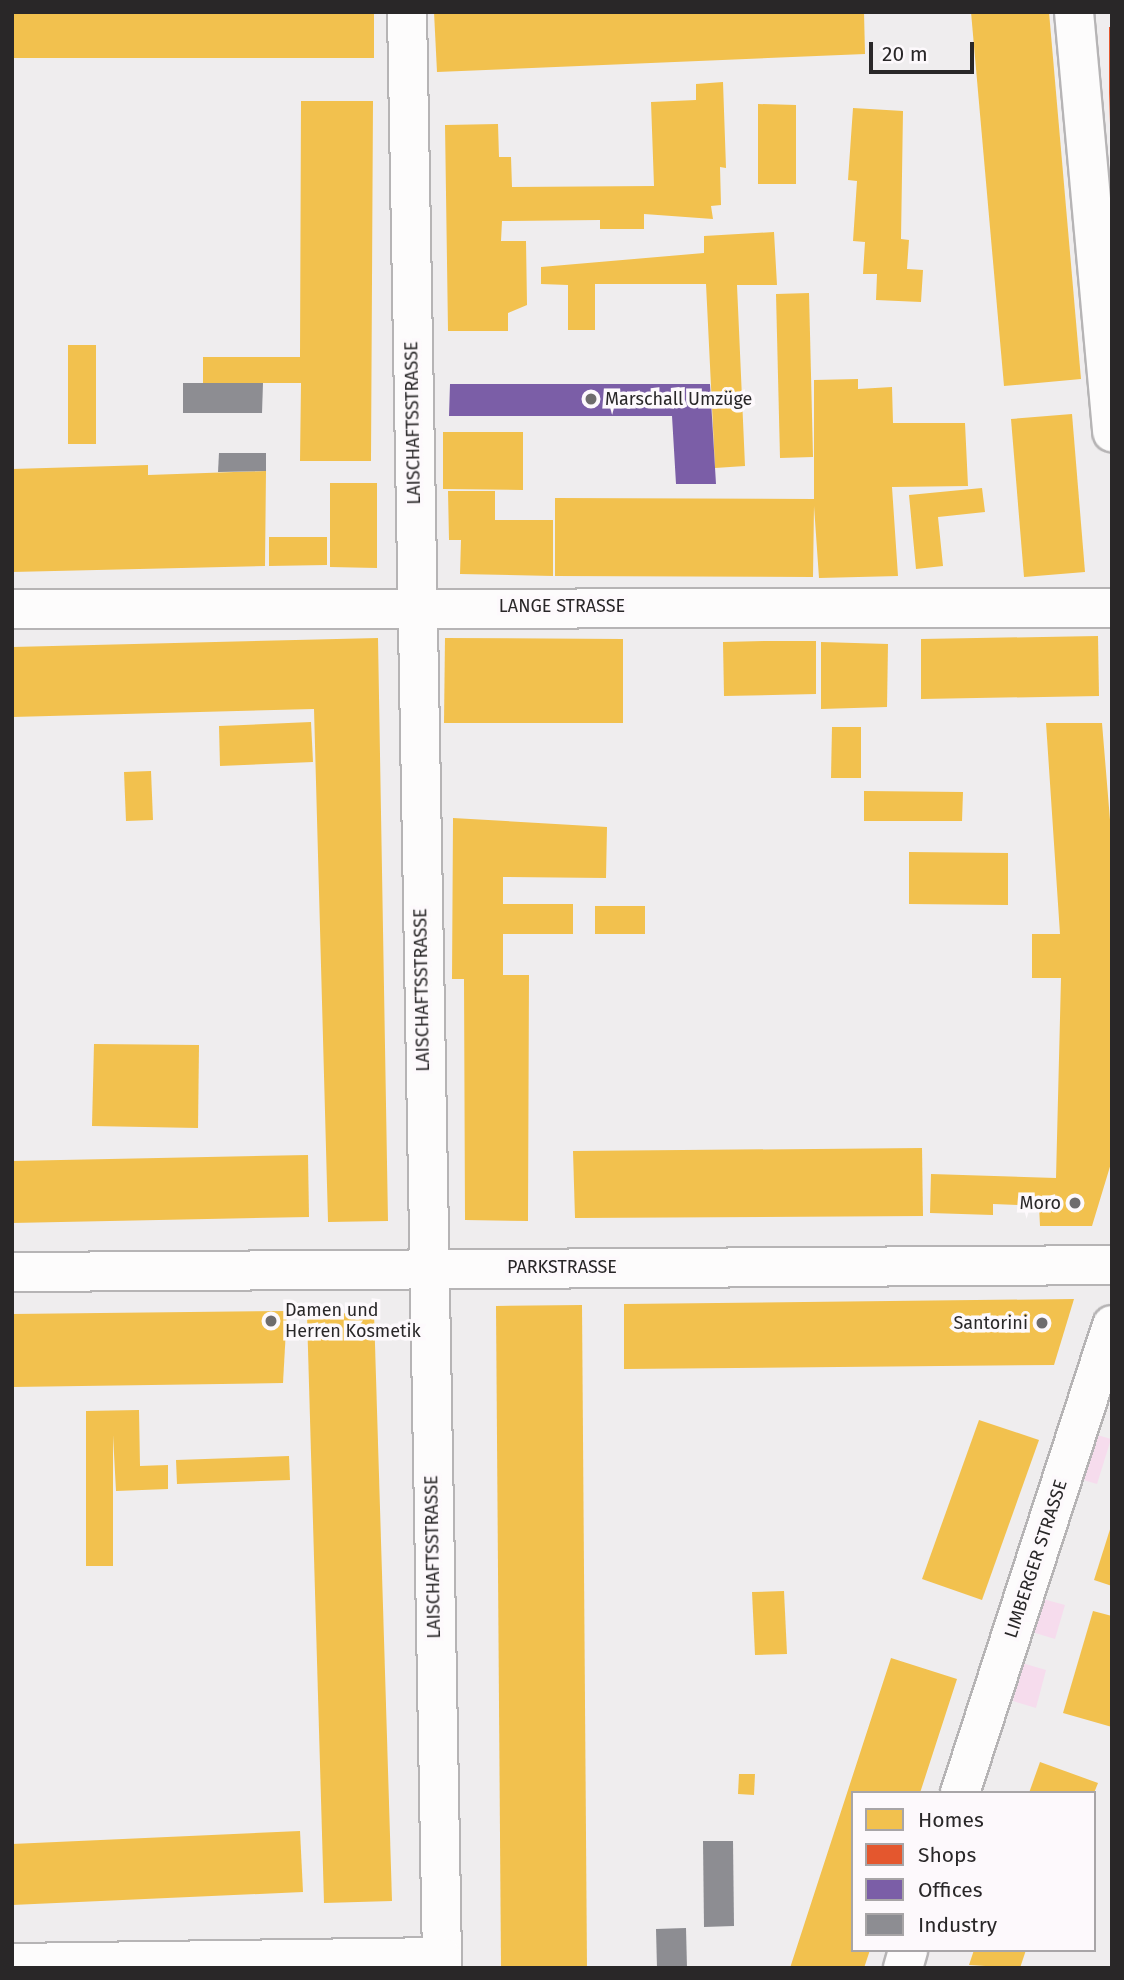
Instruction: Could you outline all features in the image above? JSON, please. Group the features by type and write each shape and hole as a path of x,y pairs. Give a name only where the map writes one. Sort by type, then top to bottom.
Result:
{"street":[{"name":"LAISCHAFTSSTRASSE","path":"407,12 427,1267 442,1962"},
{"path":"1074,12 1112,432"},
{"name":"LANGE STRASSE","path":"12,609 416,605 1112,608"},
{"name":"PARKSTRASSE","path":"12,1272 427,1267 1112,1265"},
{"name":"LIMBERGER STRASSE","path":"961,1791 1112,1325"},
{"path":"12,1963 442,1962"}],"shaded area":[{"path":"1087,1432 1111,1439 1097,1484 1080,1479"},
{"path":"1043,1599 1065,1605 1055,1639 1032,1632"},
{"path":"1022,1663 1046,1670 1036,1708 1013,1701"}],"building: Homes":[{"path":"12,12 374,12 374,58 12,58"},
{"path":"434,12 864,12 865,54 437,72"},
{"path":"971,12 1049,12 1081,379 1004,386"},
{"path":"723,82 726,168 720,167 721,205 711,206 713,219 644,214 644,229 600,229 600,220 502,221 501,241 526,241 527,305 508,313 508,331 448,331 445,125 498,124 499,157 511,157 512,187 654,186 651,102 696,100 696,84"},
{"path":"301,101 373,101 371,461 300,461 301,383 203,383 203,357 300,357"},
{"path":"758,104 796,105 796,184 758,184"},
{"path":"853,108 903,111 901,239 909,240 907,269 923,270 921,302 876,300 877,274 863,274 865,242 853,241 857,181 848,180"},
{"path":"774,232 777,285 737,285 745,466 715,468 706,284 595,284 595,330 568,330 568,285 541,284 541,267 704,253 704,236"},
{"path":"809,293 813,457 780,458 776,294"},
{"path":"68,345 96,345 96,444 68,444"},
{"path":"858,379 858,389 892,387 893,423 965,423 968,486 892,487 898,576 819,578 814,506 813,577 555,576 555,498 814,499 814,380"},
{"path":"1072,414 1085,572 1024,577 1011,419"},
{"path":"443,432 523,432 523,490 443,489"},
{"path":"148,465 148,475 266,471 265,566 12,572 12,469"},
{"path":"330,483 377,483 377,568 330,567"},
{"path":"982,488 985,512 938,517 943,566 916,569 909,495"},
{"path":"448,491 495,491 495,520 553,520 553,576 460,574 461,540 449,540"},
{"path":"269,537 327,537 327,565 269,566"},
{"path":"1098,636 1099,696 921,699 921,639"},
{"path":"378,638 388,1221 328,1222 314,709 12,717 12,647"},
{"path":"445,638 623,639 623,723 444,723"},
{"path":"816,641 816,694 724,696 723,642"},
{"path":"821,642 888,644 887,707 821,709"},
{"path":"311,722 313,762 220,766 219,726"},
{"path":"1046,723 1102,723 1112,844 1112,1160 1092,1226 1040,1226 1039,1206 993,1204 993,1215 930,1213 931,1174 1056,1178 1061,978 1032,978 1032,934 1060,934"},
{"path":"832,727 861,727 861,778 831,778"},
{"path":"151,771 153,820 126,821 124,772"},
{"path":"864,791 963,792 962,821 864,821"},
{"path":"453,818 607,827 606,878 503,877 503,904 573,904 573,934 503,934 503,975 529,975 528,1221 465,1220 464,979 452,979"},
{"path":"909,852 1008,853 1008,905 909,904"},
{"path":"595,906 645,906 645,934 595,934"},
{"path":"94,1044 199,1045 198,1128 92,1126"},
{"path":"922,1148 923,1216 575,1218 573,1151"},
{"path":"308,1155 309,1217 12,1223 12,1161"},
{"path":"1074,1299 1054,1365 624,1369 624,1304"},
{"path":"582,1305 587,1968 501,1968 496,1306"},
{"path":"287,1311 283,1383 12,1387 12,1314"},
{"path":"374,1312 392,1901 324,1903 307,1315"},
{"path":"139,1410 140,1466 168,1465 168,1489 116,1491 113,1435 113,1566 86,1566 86,1411"},
{"path":"979,1420 1039,1440 982,1600 922,1579"},
{"path":"289,1456 290,1480 177,1484 176,1460"},
{"path":"1112,1523 1112,1586 1094,1580"},
{"path":"784,1591 787,1654 755,1655 752,1592"},
{"path":"1093,1611 1112,1616 1112,1727 1063,1713"},
{"path":"891,1658 957,1679 921,1791 851,1791 851,1952 869,1952 864,1968 790,1968"},
{"path":"1040,1762 1098,1783 1095,1791 1030,1791"},
{"path":"739,1774 755,1774 754,1795 738,1794"},
{"path":"300,1831 303,1892 12,1905 12,1844"},
{"path":"973,1952 1025,1952 1020,1968 969,1965"}],"building: Shops":[{"path":"1109,27 1112,27 1109,125"}],"building: Offices":[{"path":"450,384 710,384 716,484 676,484 672,416 449,416"}],"building: Industry":[{"path":"183,383 263,383 262,413 183,413"},
{"path":"219,453 266,453 266,471 218,472"},
{"path":"703,1841 733,1841 734,1926 704,1927"},
{"path":"686,1928 687,1968 657,1968 656,1929"}],"place":[{"name":"Marschall Umzüge","path":"591,399"},
{"name":"Moro","path":"1075,1203"},
{"name":"Damen und Herren Kosmetik","path":"271,1321"},
{"name":"Santorini","path":"1042,1323"}]}
